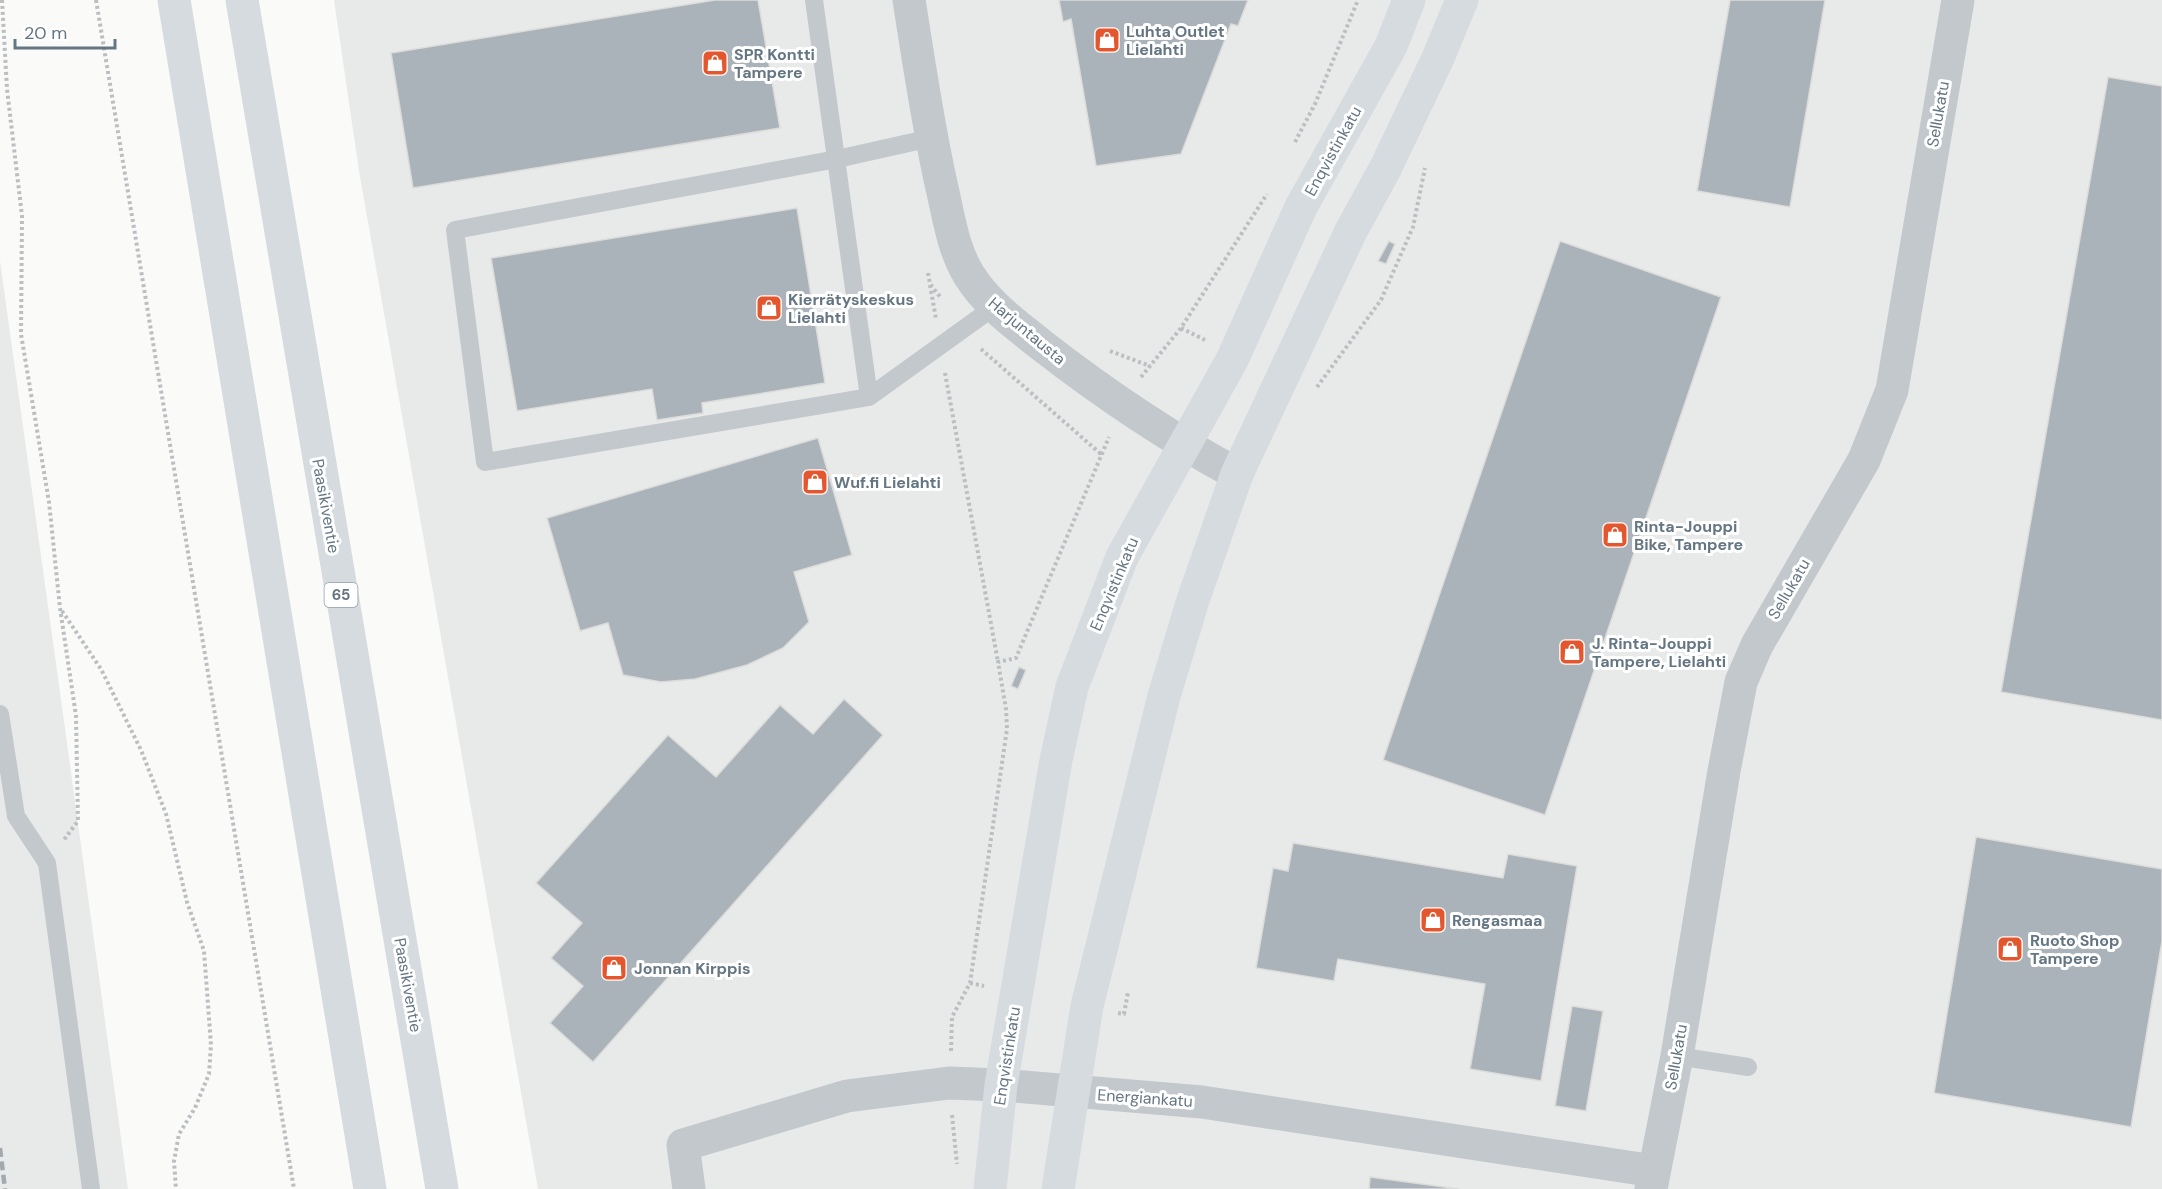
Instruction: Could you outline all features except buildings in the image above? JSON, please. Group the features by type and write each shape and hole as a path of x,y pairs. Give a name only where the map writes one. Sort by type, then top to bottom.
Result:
{"main road":[{"path":"174,0 370,1189"},
{"name":"Paasikiventie","path":"242,0 442,1189"},
{"name":"Enqvistinkatu","path":"990,1189 1001,1085 1056,760 1072,687 1122,557 1232,360 1301,207 1391,46 1409,0"},
{"path":"1058,1189 1087,1006 1164,696 1193,600 1238,474 1351,231 1385,169 1438,58 1462,0"}],"street":[{"name":"Harjuntausta","path":"909,0 931,138 957,251 969,274 994,307 1114,399 1183,445 1238,474"},
{"name":"Sellukatu","path":"1653,1180 1677,1056 1741,682 1756,645 1864,460 1892,390 1958,0"},
{"name":"Energiankatu","path":"689,1189 683,1145 847,1096 949,1083 1001,1085 1202,1102 1653,1180"}],"lane":[{"path":"814,0 869,397"},
{"path":"931,138 837,159 455,230 486,462 869,397 994,307"},
{"path":"0,714 16,816 46,863 91,1189"},
{"path":"1677,1056 1748,1067"}],"path":[{"path":"2,0 7,89 22,216 21,334 49,502 60,608 76,716 78,821 46,863"},
{"path":"96,0 294,1189"},
{"path":"1314,391 1382,300 1413,227 1421,185 1430,158"},
{"path":"930,284 998,663"},
{"path":"1104,348 1150,366"},
{"path":"60,608 101,669 141,750 166,814 187,902 204,951 211,1045 209,1074 195,1108 179,1134 174,1161 176,1189"},
{"path":"1124,1014 1129,983"}],"shaded area":[{"path":"334,0 2162,0 2162,1189 538,1189 359,171"},
{"path":"0,261 64,721 128,1189 0,1189"}],"railway":[{"path":"0,1148 5,1189"}],"place":[{"name":"Luhta Outlet Lielahti","path":"1107,40"},
{"name":"SPR Kontti Tampere","path":"715,63"},
{"name":"Kierrätyskeskus Lielahti","path":"769,308"},
{"name":"Wuf.fi Lielahti","path":"815,482"},
{"name":"Rinta-Jouppi Bike, Tampere","path":"1615,535"},
{"name":"J. Rinta-Jouppi Tampere, Lielahti","path":"1572,652"},
{"name":"Rengasmaa","path":"1433,920"},
{"name":"Ruoto Shop Tampere","path":"2010,949"},
{"name":"Jonnan Kirppis","path":"614,968"}]}
